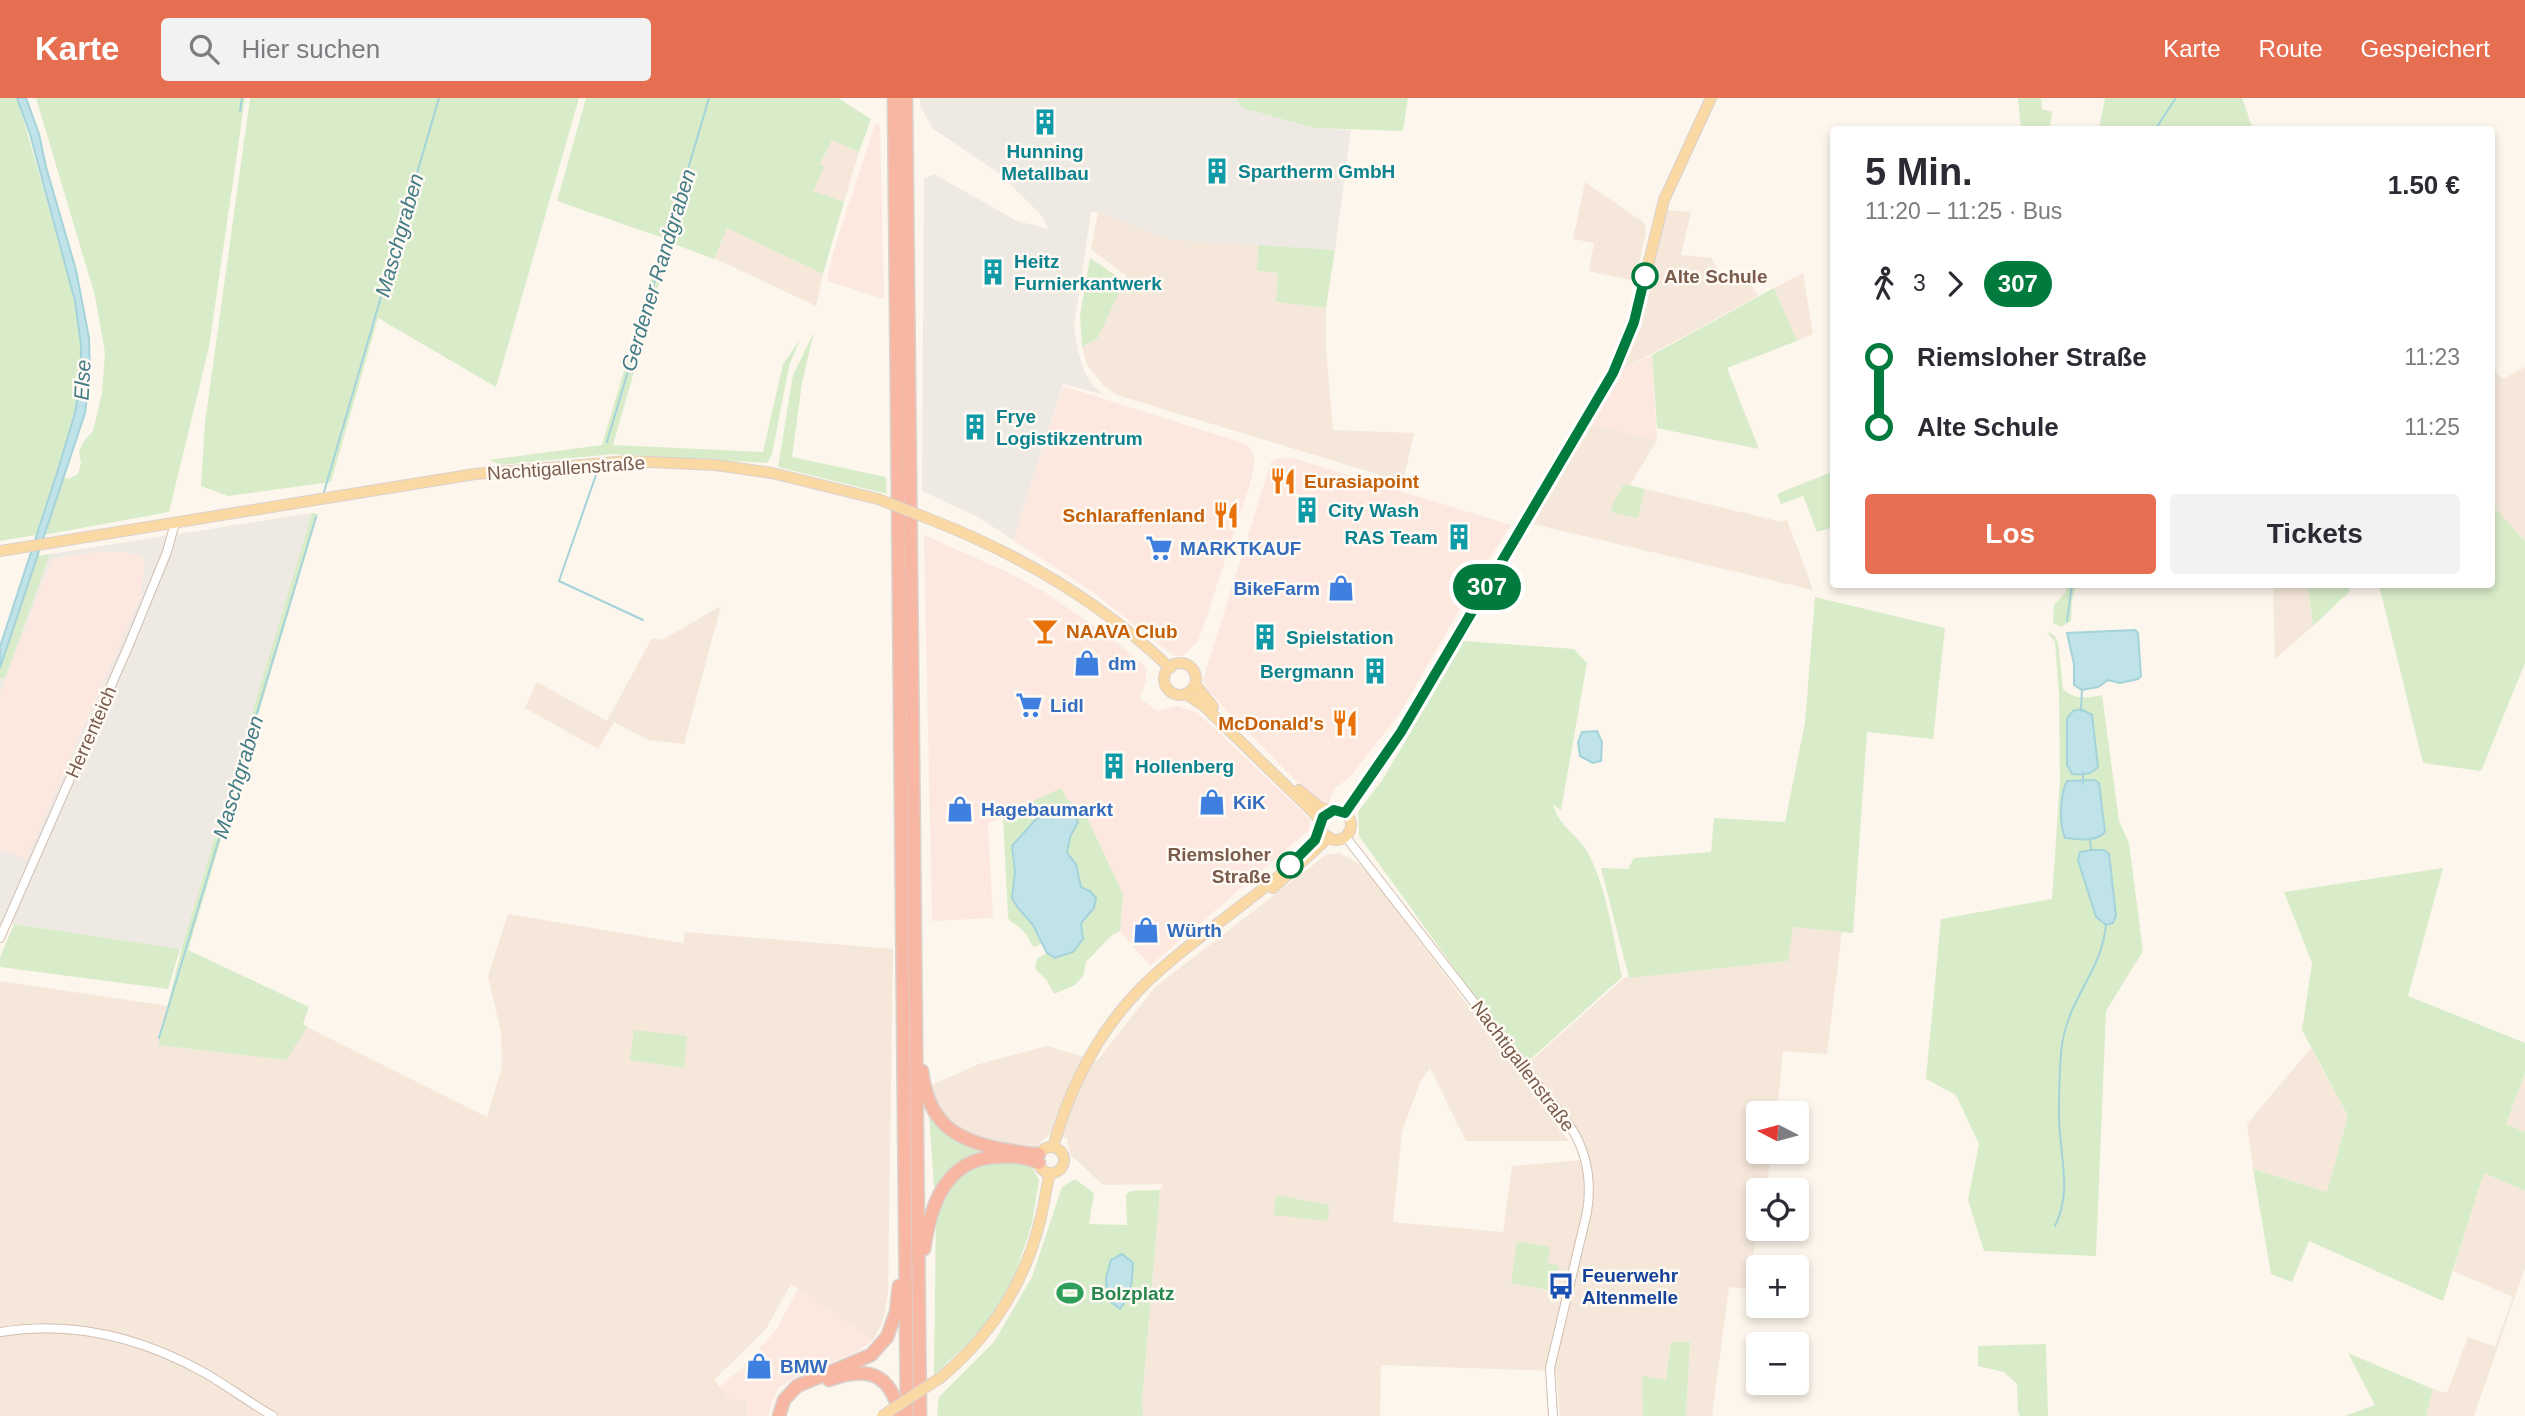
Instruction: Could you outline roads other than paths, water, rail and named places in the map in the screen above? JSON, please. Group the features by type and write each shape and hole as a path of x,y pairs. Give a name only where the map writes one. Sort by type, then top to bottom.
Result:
{"highway":[{"path":"894,98 907,1416"},
{"path":"905,98 919,1416"},
{"path":"915,1000 924,1086 938,1118 945,1127 968,1140 1039,1159"},
{"path":"918,1281 932,1209 951,1176 966,1164 985,1157 1039,1159"},
{"path":"779,1416 784,1400 797,1386 871,1355 887,1337 897,1312 906,1230"},
{"path":"788,1416 789,1409 798,1396 810,1388 854,1373 867,1372 879,1377 891,1388 900,1416"}],"main road":[{"path":"1345,813 1393,744 1613,373 1634,322 1664,200 1711,98"},
{"name":"Nachtigallenstraße","path":"0,551 475,474 628,461 716,466 772,473 878,499 927,517 1049,577 1133,635 1170,668"},
{"path":"1329,838 1310,808 1213,714 1186,694 1177,694 1167,687 1165,677 1170,668 1179,663 1189,666 1195,674 1195,684 1215,709 1319,807 1331,811"},
{"path":"1186,694 1195,684"},
{"path":"1056,1148 1076,1084 1104,1033 1144,985 1182,952 1280,874 1315,840 1325,815 1337,810 1345,813 1351,826 1345,836 1338,839 1329,838 1287,877 1171,962"},
{"path":"1045,1148 1056,1148 1064,1156 1063,1165 1058,1171 1050,1173 1043,1170 1039,1159 1045,1148"},
{"path":"882,1416 940,1378 986,1335 1024,1270 1040,1222 1050,1173"}],"street":[{"name":"Herrenteich","path":"0,938 128,647 167,552 175,523"},
{"name":"Nachtigallenstraße","path":"1345,836 1570,1126 1587,1162 1587,1212 1549,1368 1553,1416"},
{"path":"0,1332 29,1329 80,1330 110,1334 144,1344 208,1375 273,1416"}],"water":[{"name":"Else","path":"17,98 26,98 39,134 76,270 89,338 90,375 85,413 0,668 0,647 57,473 75,413 81,379 81,345 75,301 30,134"},
{"path":"2135,630 2138,633 2141,676 2138,679 2120,683 2108,680 2098,687 2082,690 2074,685 2074,664 2067,633"},
{"path":"2081,709 2092,715 2098,767 2086,774 2072,774 2067,765 2067,718 2073,711"},
{"path":"1597,731 1602,742 1601,761 1593,763 1580,756 1578,742 1582,732"},
{"path":"2094,780 2099,783 2105,832 2091,839 2065,838 2061,809 2067,781"},
{"path":"1062,804 1071,808 1078,822 1070,837 1067,853 1076,864 1081,887 1096,898 1094,908 1081,923 1083,939 1073,952 1055,958 1047,953 1033,925 1012,898 1015,872 1012,846 1036,819"},
{"path":"2104,850 2109,854 2116,916 2113,923 2106,925 2096,917 2078,860 2080,852"},
{"path":"1122,1254 1133,1263 1129,1293 1120,1309 1107,1299 1106,1278 1111,1260"}],"waterway":[{"path":"240,111 242,98"},
{"name":"Maschgraben","path":"324,492 439,98"},
{"name":"Gerdener Randgraben","path":"607,442 709,98"},
{"path":"2158,126 2175,99"},
{"name":"Gerdener Randgraben","path":"596,475 559,581 643,620"},
{"name":"Maschgraben","path":"159,1038 316,517"},
{"path":"2067,621 2071,588"},
{"path":"2081,711 2082,688"},
{"path":"2083,772 2083,784"},
{"path":"2090,838 2091,850"},
{"path":"2055,1226 2064,1185 2059,1115 2062,1045 2071,1012 2098,956 2106,924"}],"place":[{"name":"Hunning Metallbau","path":"1045,122"},
{"name":"Spartherm GmbH","path":"1217,171"},
{"name":"Heitz Furnierkantwerk","path":"993,272"},
{"name":"Alte Schule","path":"1645,276"},
{"name":"Frye Logistikzentrum","path":"975,427"},
{"name":"Eurasiapoint","path":"1283,481"},
{"name":"City Wash","path":"1307,510"},
{"name":"Schlaraffenland","path":"1226,515"},
{"name":"RAS Team","path":"1459,537"},
{"name":"MARKTKAUF","path":"1159,548"},
{"name":"BikeFarm","path":"1341,588"},
{"name":"NAAVA Club","path":"1045,631"},
{"name":"Spielstation","path":"1265,637"},
{"name":"dm","path":"1087,663"},
{"name":"Bergmann","path":"1375,671"},
{"name":"Lidl","path":"1029,705"},
{"name":"McDonald's","path":"1345,723"},
{"name":"Hollenberg","path":"1114,766"},
{"name":"KiK","path":"1212,802"},
{"name":"Hagebaumarkt","path":"960,809"},
{"name":"Riemsloher Straße","path":"1290,865"},
{"name":"Würth","path":"1146,930"},
{"name":"Feuerwehr Altenmelle","path":"1561,1286"},
{"name":"Bolzplatz","path":"1070,1293"},
{"name":"BMW","path":"759,1366"}]}
